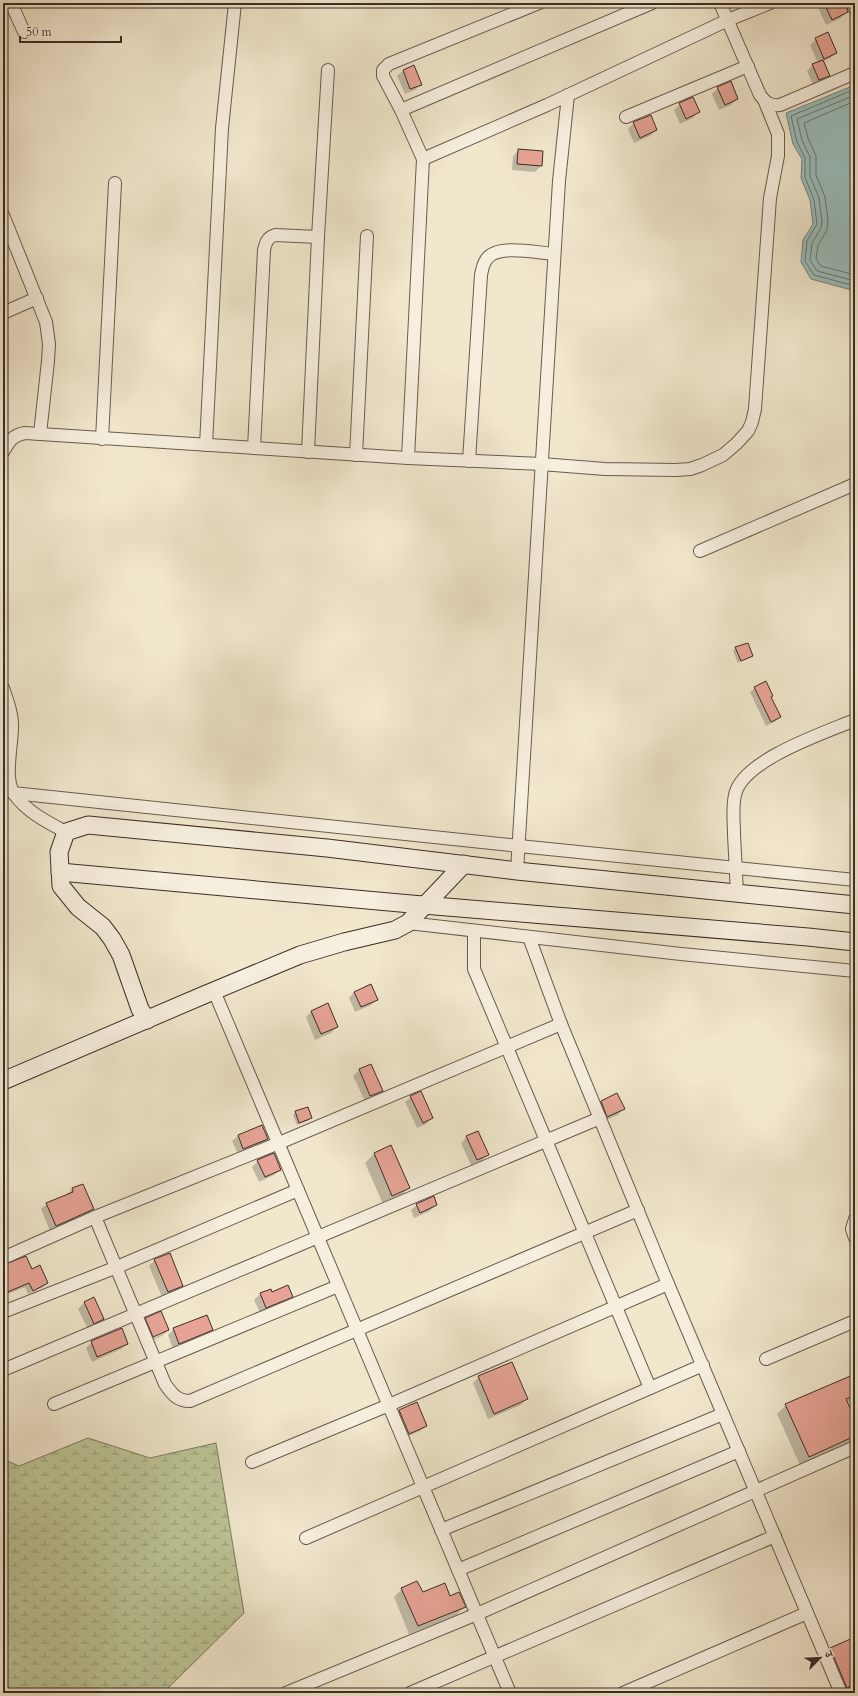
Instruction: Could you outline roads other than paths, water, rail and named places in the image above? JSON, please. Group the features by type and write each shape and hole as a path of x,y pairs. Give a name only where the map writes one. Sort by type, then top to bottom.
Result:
{"street":[{"path":"11,3 24,32"},
{"path":"206,445 222,128 235,3"},
{"path":"408,458 422,159 401,110 384,76 383,70 385,67 539,3"},
{"path":"401,110 652,3"},
{"path":"3,452 11,438 17,434 40,434 356,455 541,464 605,469 690,469 723,455 748,431 755,409 770,198 778,156 778,134 720,3"},
{"path":"422,159 568,95 728,20 770,3"},
{"path":"852,3 855,10"},
{"path":"626,117 748,66"},
{"path":"308,452 318,237 328,70"},
{"path":"765,102 773,106 780,105 855,73"},
{"path":"517,871 558,181 568,95"},
{"path":"102,439 116,184"},
{"path":"3,217 46,322 49,344 40,434"},
{"path":"254,448 264,250 266,241 274,235 318,237"},
{"path":"356,455 367,236"},
{"path":"469,461 481,275 485,260 497,251 506,250 554,254"},
{"path":"3,312 37,298"},
{"path":"700,551 855,484"},
{"path":"3,688 11,713 12,725 8,756 13,793 36,816 66,832 88,825 327,848 517,871 855,905"},
{"path":"737,893 733,810 735,795 743,778 764,762 805,741 855,720"},
{"path":"13,793 736,869 855,880"},
{"path":"66,832 59,852 61,886 78,907 103,927 112,939 121,955 140,1009 147,1020"},
{"path":"3,1081 214,991 313,951 395,930 408,923 464,864"},
{"path":"60,872 424,905 801,936 855,942"},
{"path":"408,923 529,937 855,970"},
{"path":"474,931 474,969 650,1388"},
{"path":"529,937 561,1024 668,1284 841,1693"},
{"path":"214,991 510,1693"},
{"path":"3,1258 95,1218 279,1143 561,1024"},
{"path":"3,1370 600,1118"},
{"path":"3,1312 116,1267 298,1190"},
{"path":"95,1218 165,1384 173,1395 182,1401 190,1400 638,1210"},
{"path":"855,1218 852,1229 855,1238"},
{"path":"252,1462 389,1405 668,1284"},
{"path":"54,1404 338,1286"},
{"path":"766,1359 855,1321"},
{"path":"306,1538 703,1365"},
{"path":"442,1530 723,1414"},
{"path":"286,1693 477,1614 855,1447"},
{"path":"458,1570 739,1451"},
{"path":"410,1693 775,1536"},
{"path":"623,1693 807,1613"}],"water":[{"path":"855,85 855,291 811,279 801,262 803,240 813,224 810,200 801,178 802,159 793,144 786,113"}]}
